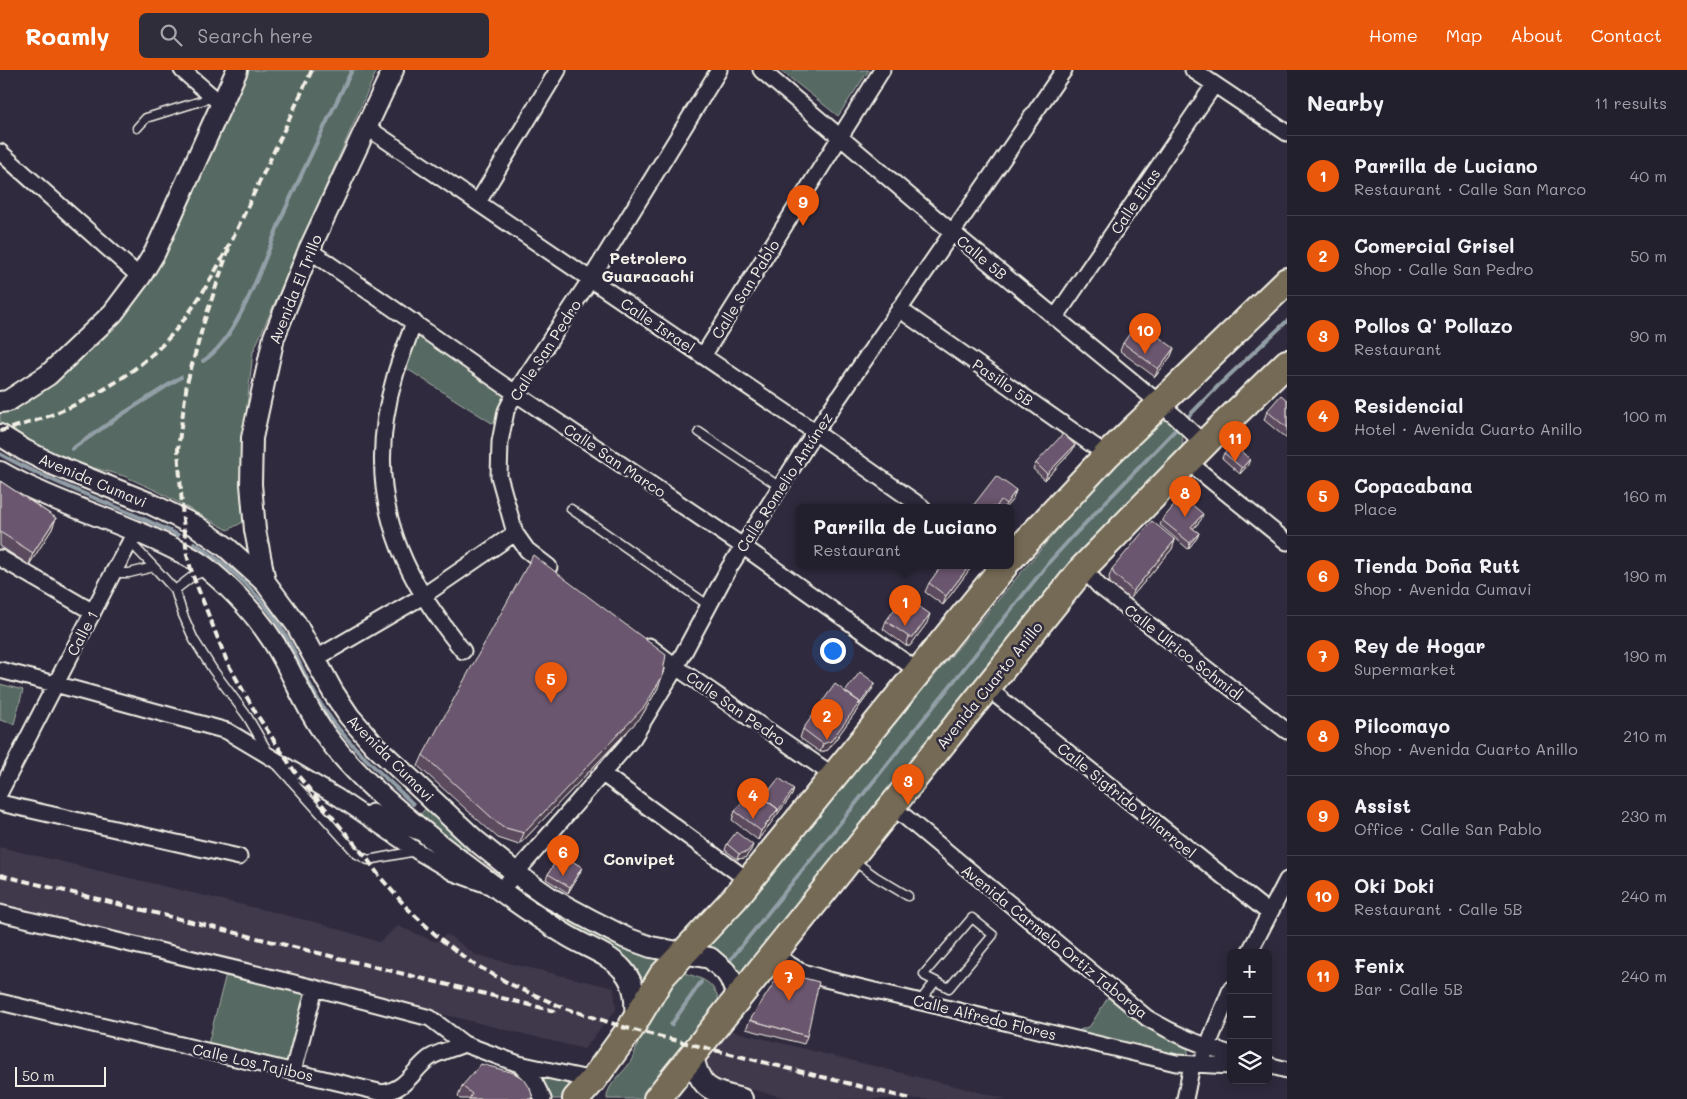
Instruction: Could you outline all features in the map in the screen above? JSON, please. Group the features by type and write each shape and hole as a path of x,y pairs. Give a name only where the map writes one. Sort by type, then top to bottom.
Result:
{"highway":[{"path":"1014,555 1107,455 1168,411 1287,281"},
{"name":"Avenida Cuarto Anillo","path":"658,1099 1083,568 1193,445 1287,363"},
{"path":"587,1093 662,976 722,914 1001,569"}],"main road":[{"path":"0,402 8,401 48,375 113,313 140,276 155,252 218,100 237,70"},
{"name":"Avenida El Trillo","path":"265,582 255,530 251,484 252,438 274,337 309,250 368,128 393,70"},
{"name":"Avenida Cumavi","path":"0,435 52,464 120,490 196,526 226,547 265,582 296,624 333,692 349,716 374,745 475,840 552,899 626,938 651,947 701,956 718,964 730,978 738,998"},
{"name":"Avenida Cumavi","path":"0,472 133,536 188,555 208,569 238,596 259,622 283,657 323,732 374,788 402,812 424,844 501,890 568,936 617,964 624,971 634,988 635,1020"},
{"path":"402,812 410,812 417,808 422,801 424,792"},
{"path":"692,1055 698,1076 706,1086 716,1092 742,1099"}],"street":[{"path":"182,70 218,100"},
{"path":"478,202 558,70"},
{"name":"Calle San Pedro","path":"558,575 527,550 515,533 498,476 501,434 506,411 515,392 590,280 719,70"},
{"name":"Calle 5B","path":"761,70 840,139 1168,411 1193,445 1287,542"},
{"name":"Calle San Pablo","path":"703,356 882,70"},
{"name":"Calle Romelio Antúnez","path":"501,890 633,738 676,667 729,568 815,432 1064,70"},
{"path":"1193,70 1287,133"},
{"name":"Calle Elías","path":"1055,318 1214,84"},
{"name":"Calle Israel","path":"368,128 918,504"},
{"path":"0,152 140,276"},
{"name":"Calle San Marco","path":"309,250 744,547 918,671"},
{"name":"Pasillo 5B","path":"899,309 1107,455"},
{"path":"414,322 395,376 382,445 383,479 387,512 396,542 423,596 463,651"},
{"path":"315,659 423,596 515,533"},
{"name":"Calle 1","path":"0,792 133,536"},
{"path":"0,558 93,612"},
{"name":"Calle Ulrico Schmidl","path":"1083,568 1099,586 1287,732"},
{"name":"Calle San Pedro","path":"637,636 676,667 834,776"},
{"path":"0,670 227,731 339,798 424,844"},
{"name":"Calle Sigfrido Villarroel","path":"986,687 1268,913"},
{"path":"603,774 749,881"},
{"path":"0,802 239,857"},
{"name":"Avenida Carmelo Ortiz Taborga","path":"892,806 1147,1018 1177,1035 1227,1053"},
{"path":"1251,949 1268,913 1287,880"},
{"path":"0,913 315,988 430,1018 464,1044 519,1064 587,1093"},
{"name":"Calle Alfredo Flores","path":"773,954 788,965 813,976 1176,1063 1227,1066"},
{"path":"293,1071 315,988"},
{"path":"1184,1099 1229,994"},
{"name":"Calle Los Tajibos","path":"1,1006 293,1071 383,1094 394,1091 402,1086 430,1057 464,1044"},
{"path":"519,1064 533,1079 543,1099"}],"lane":[{"path":"137,128 146,118 218,100"},
{"path":"699,432 780,487"},
{"path":"571,509 708,605"},
{"path":"133,536 154,567 175,590 194,640 213,670 247,716 272,758 291,782 357,854 368,860 424,844"},
{"path":"113,572 129,573 154,567"},
{"path":"175,590 193,576 208,569"},
{"path":"850,858 876,877 908,896"},
{"path":"971,919 974,919 992,933 993,935 949,987 947,988 935,982 924,974 971,919"},
{"path":"920,1002 935,982"}],"shaded area":[{"path":"0,847 323,924 379,942 398,926 436,942 447,934 476,955 614,988 616,1010 584,1049 0,905"},
{"path":"729,1030 1007,1099 791,1099 707,1079 701,1064"}],"green space":[{"path":"242,70 377,70 253,352 243,441 243,522 228,530 157,491 124,476 72,462 26,442 0,422 0,411 18,405 69,371 118,325 150,279"},
{"path":"780,70 869,70 838,116"},
{"path":"422,334 505,393 498,427 404,367 417,335"},
{"path":"1158,420 1170,422 1179,428 1183,438 1181,450 740,978 727,959 719,953 707,949 1018,576 1149,423"},
{"path":"0,684 23,690 14,724 0,720"},
{"path":"427,807 477,854 441,839 416,819"},
{"path":"533,898 586,927 659,961 640,988 532,902"},
{"path":"684,973 704,980 713,987 721,1006 645,1099 607,1099 609,1089 631,1061 654,1011 672,985"},
{"path":"226,974 309,996 291,1066 208,1044"},
{"path":"1109,996 1154,1031 1188,1048 1188,1055 1185,1058 1078,1036 1080,1030 1090,1026"},
{"path":"536,1072 580,1084 568,1099 553,1099"}],"building":[{"path":"1138,322 1174,348 1158,369 1123,343"},
{"path":"1281,395 1287,400 1287,428 1267,411"},
{"path":"1063,434 1075,445 1047,474 1036,463"},
{"path":"1232,444 1250,459 1242,468 1224,453"},
{"path":"996,476 1016,490 1006,504 1001,500 998,504 974,504"},
{"path":"0,481 56,518 33,553 0,532"},
{"path":"1182,496 1203,514 1191,527 1199,533 1190,543 1162,520"},
{"path":"1152,521 1175,540 1133,591 1114,574 1112,569"},
{"path":"533,555 666,655 662,677 645,706 524,833 502,827 423,755"},
{"path":"939,569 967,569 946,596 929,583"},
{"path":"904,596 930,614 913,637 909,637 886,621"},
{"path":"860,672 875,683 859,705 860,702 845,692"},
{"path":"835,684 860,702 831,741 823,744 803,729"},
{"path":"779,778 794,789 777,812 778,809 763,798"},
{"path":"752,789 778,809 761,831 735,811"},
{"path":"736,832 753,845 747,852 739,854 727,844"},
{"path":"560,854 582,867 570,887 548,874"},
{"path":"781,972 819,982 807,1036 750,1020"},
{"path":"481,1064 514,1073 524,1079 530,1088 533,1099 469,1099 472,1094 462,1086"}],"waterway":[{"path":"203,361 216,350 229,334 240,315 284,212 352,70"},
{"path":"1185,420 1287,321"},
{"path":"72,449 181,377"},
{"path":"731,959 1051,560 1180,425"},
{"path":"0,454 44,476 178,535"},
{"path":"194,543 234,573 269,610 292,647 315,695 335,725 367,760 413,804"},
{"path":"671,1025 701,982"}],"railway":[{"path":"0,431 45,417 89,398 110,386 148,358 179,326 192,309 226,252 312,70"},
{"path":"229,248 204,322 187,383 178,449 187,555 193,576 228,664 257,715 295,772 380,877 407,908 438,937 472,963 512,985 564,1008 630,1029"},
{"path":"0,875 559,1012"},
{"path":"622,1027 911,1099"}],"place":[{"name":"Assist","path":"803,226"},
{"name":"Oki Doki","path":"1145,354"},
{"name":"Fenix","path":"1235,462"},
{"name":"Pilcomayo","path":"1185,517"},
{"name":"Parrilla de Luciano","path":"905,626"},
{"name":"Copacabana","path":"551,703"},
{"name":"Comercial Grisel","path":"827,740"},
{"name":"Pollos Q' Pollazo","path":"908,805"},
{"name":"Residencial","path":"753,819"},
{"name":"Tienda Doña Rutt","path":"563,876"},
{"name":"Rey de Hogar","path":"789,1001"}],"district":[{"name":"Petrolero Guaracachi","path":"648,266"},
{"name":"Convipet","path":"639,858"}]}
